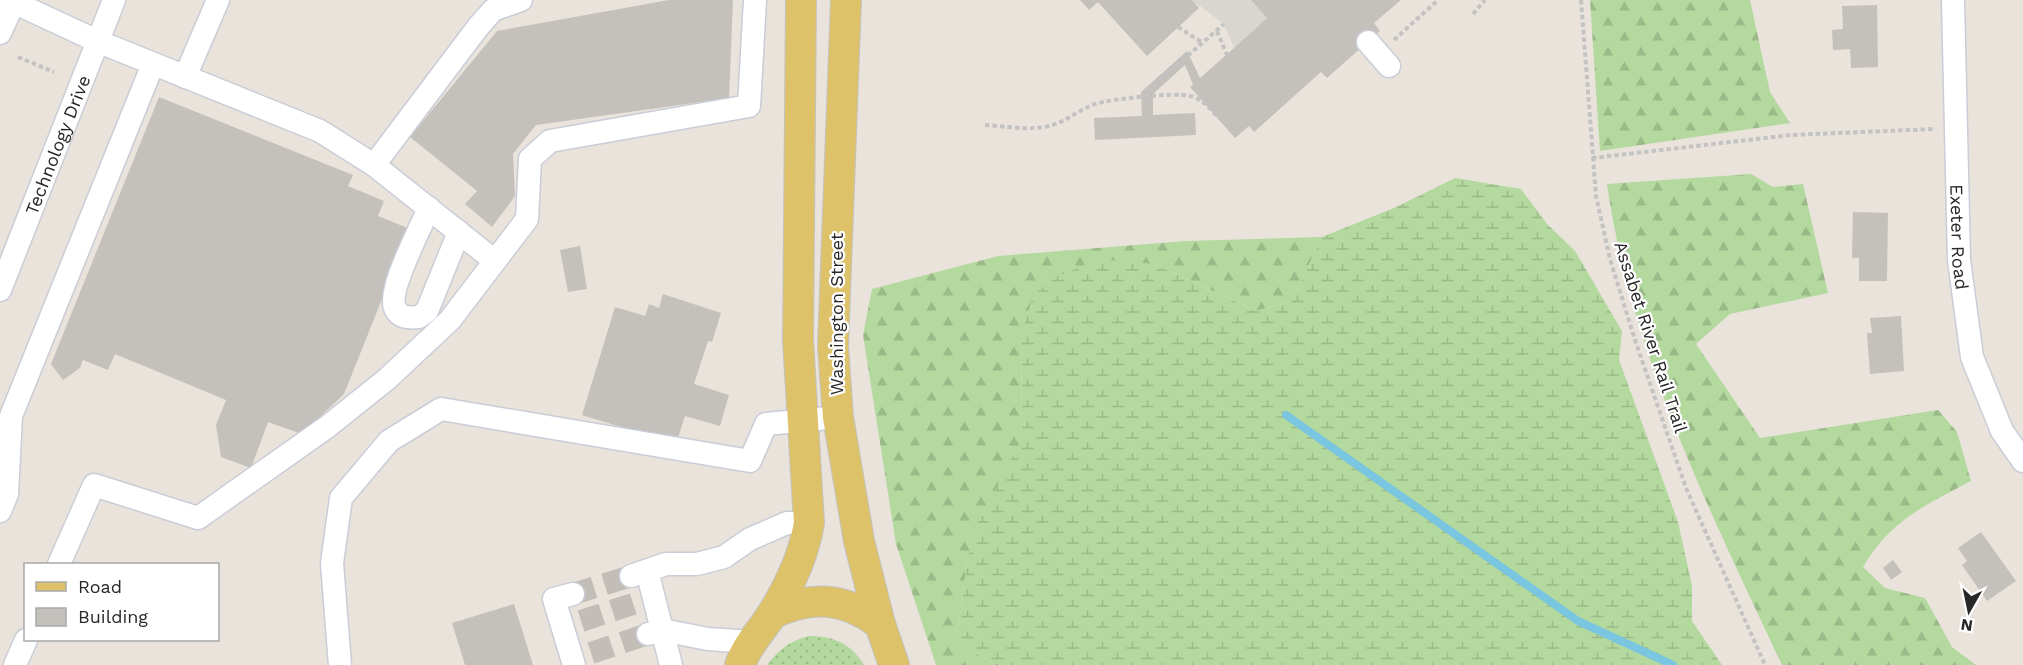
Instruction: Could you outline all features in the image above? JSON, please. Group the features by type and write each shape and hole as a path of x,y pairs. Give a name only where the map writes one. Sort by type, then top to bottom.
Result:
{"main road":[{"name":"Washington Street","path":"745,654 772,614 806,542 809,523 798,309 801,0"},
{"name":"Washington Street","path":"846,0 832,346 838,417 859,541 880,624 894,665"},
{"path":"772,614 808,601 827,600 846,604 864,612 880,624"}],"street":[{"name":"Technology Drive","path":"0,290 114,0"},
{"path":"185,77 218,0"},
{"path":"374,165 478,27 494,10 521,0"},
{"path":"59,563 93,485 198,518 327,428 387,379 450,320 527,219 530,159 550,141 749,106 755,0"},
{"name":"Exeter Road","path":"1953,0 1959,260 1972,357 2002,432 2023,461"},
{"path":"0,33 12,1 97,41 320,131 374,165 495,261"},
{"path":"1368,42 1389,66"},
{"path":"0,511 7,494 11,416 153,64"},
{"path":"429,208 393,294 395,310 401,315 419,317 427,311 459,232"},
{"path":"340,665 332,563 342,498 389,441 441,409 750,461 766,424 838,417"},
{"path":"670,665 655,632 639,574 666,564 697,564 724,557 750,539 787,523 809,523"},
{"path":"573,594 554,599 572,625 579,659"},
{"path":"655,632 708,639 745,654"},
{"path":"15,665 25,641"}],"path":[{"path":"1391,42 1438,0"},
{"path":"1473,14 1485,0"},
{"name":"Assabet River Rail Trail","path":"1581,0 1596,196 1610,259 1686,488 1765,665"},
{"path":"1146,97 1147,91 1224,24"},
{"path":"1178,27 1203,43"},
{"path":"1217,31 1227,55"},
{"path":"18,57 54,72"},
{"path":"985,126 1047,126 1065,121 1093,105 1146,97 1189,95 1203,101 1219,118"},
{"path":"1592,158 1791,135 1955,128"}],"green space":[{"path":"1590,0 1750,0 1770,92 1790,123 1600,151"},
{"path":"1751,174 1773,187 1803,184 1828,293 1730,314 1696,344 1760,438 1938,410 1957,432 1971,481 1924,507 1897,526 1863,567 1885,588 1925,598 1952,647 1976,665 1782,665 1728,549 1676,430 1654,370 1634,309 1618,247 1607,184"},
{"path":"1455,178 1521,189 1547,224 1575,251 1622,331 1619,360 1678,522 1692,586 1692,621 1722,665 1000,665 956,644 974,530 1022,439 1021,337 1033,295 1055,277 1101,259 1154,264 1256,311 1292,301 1322,237 1394,208"},
{"path":"1322,237 1292,301 1256,311 1154,264 1021,337 1022,439 967,563 956,644 1000,665 936,665 896,544 863,335 872,289 998,256 1186,241"},
{"path":"808,636 825,637 840,642 853,651 864,665 767,665 785,647"}],"shaded area":[{"path":"1192,0 1251,0 1267,18 1234,48 1224,24"}],"building":[{"path":"669,0 733,0 729,98 536,125 513,154 515,196 492,227 465,204 477,191 410,137 497,31"},
{"path":"1080,0 1192,0 1199,8 1147,56 1098,2 1089,10"},
{"path":"1251,0 1401,0 1374,23 1380,31 1327,78 1321,72 1254,132 1249,126 1235,138 1190,87 1193,85 1185,65 1153,94 1153,115 1195,113 1196,135 1095,140 1094,118 1142,116 1141,92 1187,51 1200,78 1234,48 1267,18"},
{"path":"1877,5 1878,67 1851,68 1850,49 1833,50 1832,30 1843,29 1842,6"},
{"path":"159,97 353,175 348,186 384,201 378,216 410,229 344,394 302,434 268,422 251,468 221,457 216,425 226,400 115,354 108,370 83,360 80,368 63,380 51,364"},
{"path":"1853,212 1888,213 1887,281 1859,281 1859,258 1852,258"},
{"path":"580,246 587,289 568,292 560,250"},
{"path":"663,294 721,313 712,342 708,341 694,384 729,395 720,426 685,416 676,444 582,415 615,307 645,316 649,304 659,308"},
{"path":"1901,316 1904,371 1870,374 1867,333 1872,333 1870,318"},
{"path":"1981,532 2016,581 1987,601 1962,565 1967,561 1958,548"},
{"path":"1893,560 1902,572 1891,580 1883,568"},
{"path":"514,604 533,665 465,665 452,623"}],"waterway":[{"path":"1286,415 1578,621 1673,665"}],"tunnel":[{"path":"573,594 631,576"},
{"path":"581,621 639,602"},
{"path":"591,653 648,634"}]}
